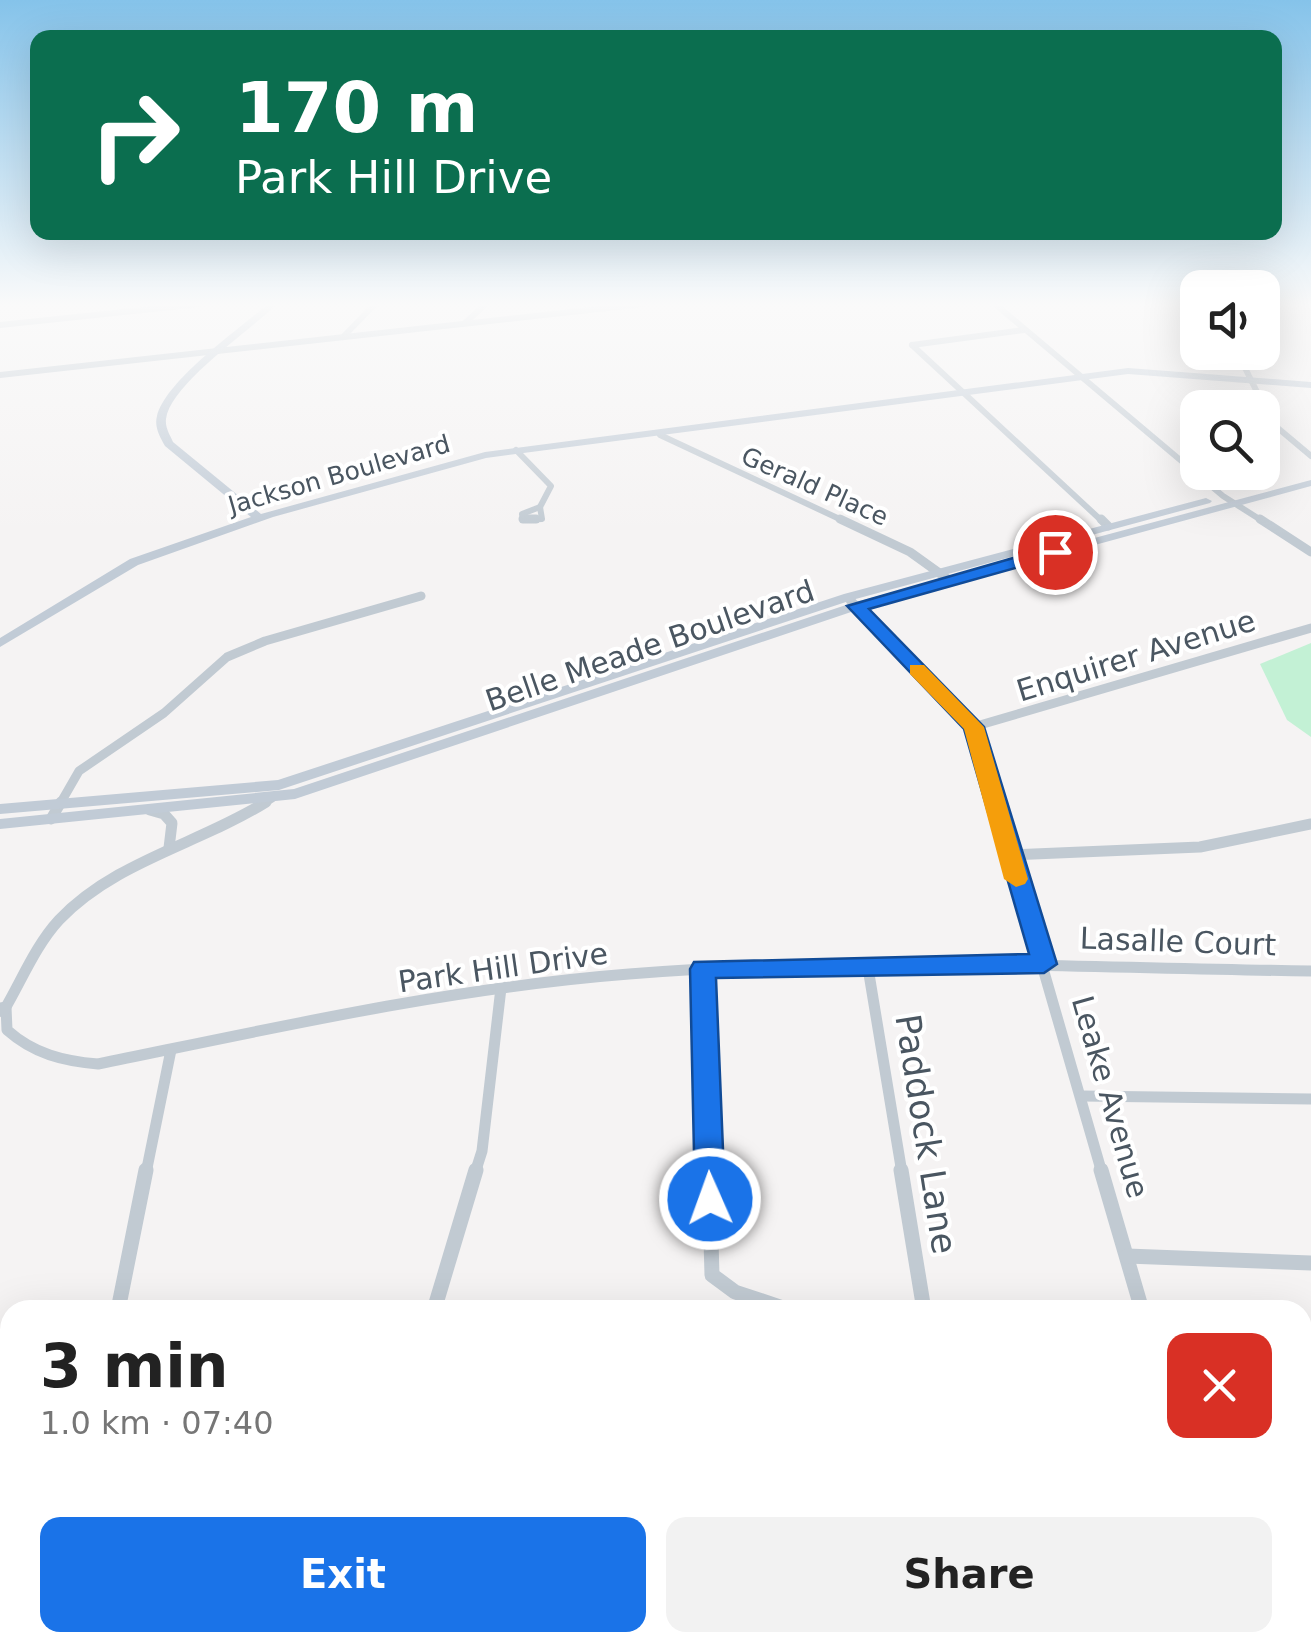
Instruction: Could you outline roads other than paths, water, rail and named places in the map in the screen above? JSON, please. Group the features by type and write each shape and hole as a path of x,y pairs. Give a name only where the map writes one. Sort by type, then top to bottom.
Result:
{"street":[{"path":"189,381 172,397 162,416 162,431 169,444 258,518"},
{"path":"950,381 1120,534"},
{"name":"Jackson Boulevard","path":"0,643 134,562 258,518 516,450 660,435 1044,381"},
{"path":"1085,381 1229,500 1311,552"},
{"path":"1249,381 1273,424 1311,456"},
{"name":"Jackson Boulevard","path":"1262,381 1311,385"},
{"name":"Gerald Place","path":"660,435 879,537 943,576"},
{"path":"516,450 551,486 540,507"},
{"name":"Belle Meade Boulevard","path":"943,576 1120,534 1311,473"},
{"name":"Belle Meade Boulevard","path":"0,810 54,812 272,792 409,758 648,668 852,602 1108,526 1311,483"},
{"path":"54,812 68,786 90,762 164,713 227,657 265,640 421,596"},
{"name":"Leake Avenue","path":"852,602 974,727 1139,1300"},
{"name":"Enquirer Avenue","path":"974,727 1311,628"},
{"path":"2,1010 38,948 61,918 114,879 169,848 246,816 272,792"},
{"path":"152,804 169,819 174,830 169,848"},
{"name":"Belle Meade Boulevard","path":"0,824 54,812"},
{"path":"1009,855 1199,847 1311,824"},
{"name":"Park Hill Drive","path":"2,1010 7,1030 25,1048 58,1061 98,1064 501,988 703,969 1044,964"},
{"name":"Lasalle Court","path":"1044,964 1311,971"},
{"name":"Paddock Lane","path":"868,968 922,1300"},
{"path":"703,969 712,1275 735,1292 759,1300"},
{"path":"437,1300 482,1151 501,988"},
{"path":"120,1300 170,1050"},
{"path":"1082,1096 1311,1098"},
{"path":"1127,1256 1311,1262"}]}
